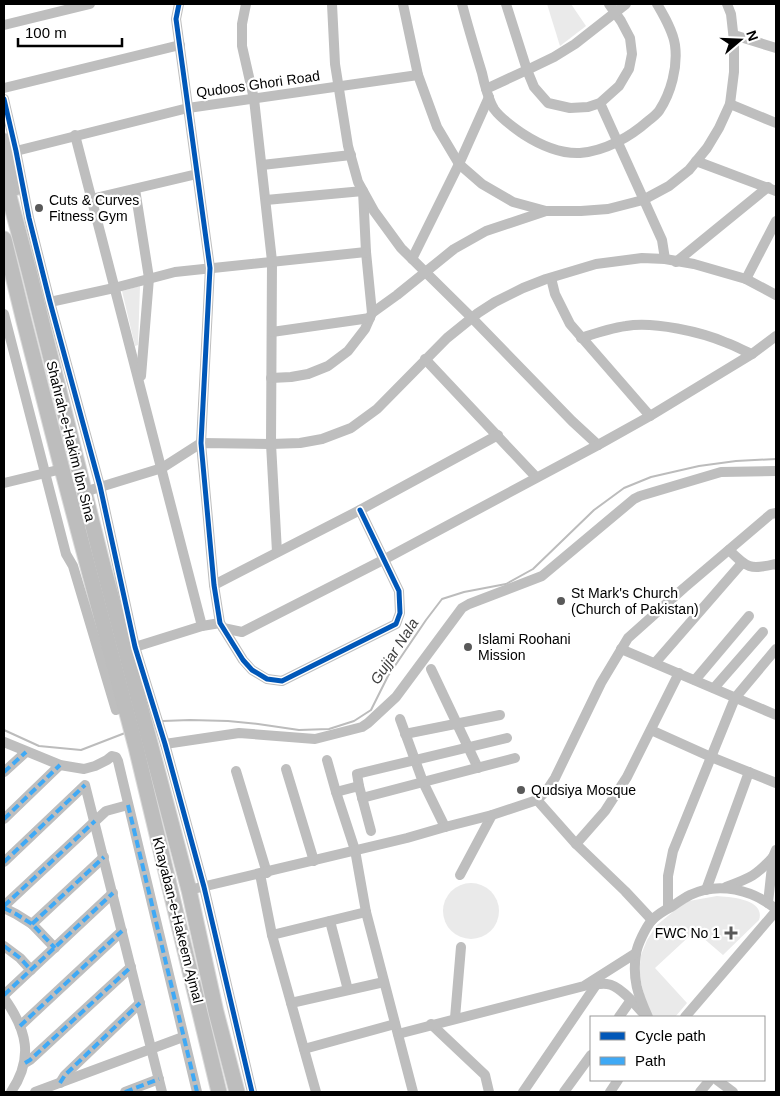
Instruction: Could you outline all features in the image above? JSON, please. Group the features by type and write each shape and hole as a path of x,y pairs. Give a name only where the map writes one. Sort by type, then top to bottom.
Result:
{"highway":[{"path":"4,141 12,173 28,270"},
{"name":"Shahrah-e-Hakim Ibn Sina","path":"4,177 84,492 127,707"},
{"name":"Shahrah-e-Hakim Ibn Sina","path":"4,239 62,469 127,707"},
{"path":"4,249 11,271"},
{"path":"127,707 143,747"},
{"name":"Khayaban-e-Hakeem Ajmal","path":"143,747 189,890 216,1012 237,1092"},
{"name":"Khayaban-e-Hakeem Ajmal","path":"143,747 219,1092"}],"street":[{"path":"4,24 90,4"},
{"path":"179,4 176,19 210,268 201,444 214,585 222,625 243,660 252,670 267,679 282,681 396,624 400,613 399,591 360,510"},
{"path":"246,4 242,24 242,46 254,99 272,261 271,444 278,552"},
{"path":"332,4 335,64 350,154 358,182 374,211 401,248 472,318 572,422 598,445"},
{"path":"403,4 418,75 437,127 459,164 482,184 513,202 546,211 608,209 643,200 669,186 689,170 707,148 730,104 734,72 734,35 728,4"},
{"path":"462,4 494,109 511,126 548,148 580,152 599,149 618,142 638,130 658,112 668,93 675,65 675,44 669,26 657,4"},
{"path":"506,4 534,87 548,103 570,108 588,107 600,103 619,86 629,69 632,54 630,38 612,8"},
{"path":"412,259 459,164 488,93 575,44 612,8 626,4"},
{"path":"734,35 776,48"},
{"path":"4,88 180,45"},
{"name":"Qudoos Ghori Road","path":"16,151 188,108 418,75"},
{"path":"4,99 6,118 16,151 29,218 100,486 134,647 165,744 204,887 252,1092"},
{"path":"600,103 671,261"},
{"path":"730,104 776,123"},
{"path":"75,136 202,626"},
{"path":"262,165 350,154"},
{"path":"696,161 772,189"},
{"path":"91,199 197,174"},
{"path":"135,189 149,278 140,385"},
{"path":"671,261 772,189"},
{"path":"266,200 363,191"},
{"path":"271,378 308,374 328,366 348,351 365,330 371,315 363,191"},
{"path":"272,332 371,315 454,249 486,230 546,211"},
{"path":"746,279 776,221"},
{"path":"50,302 175,272 366,252"},
{"path":"84,492 162,468 201,444 300,443 351,428 377,409 446,338 495,302 523,288 596,264 642,258 694,264 746,279 776,295"},
{"path":"551,278 555,294 570,324 650,416"},
{"path":"4,314 66,554 73,566 127,707"},
{"path":"582,338 628,325 650,324 686,330 726,342 752,354"},
{"path":"134,647 202,626 222,625 242,632 385,559 598,445 752,354 776,336"},
{"path":"425,359 498,435 536,478"},
{"path":"214,585 360,510 498,435"},
{"path":"4,484 62,469"},
{"path":"165,744 239,733 315,739 362,727 396,696 462,608 542,576 634,499 721,472 776,471"},
{"path":"189,890 407,838 492,815 537,800 555,778 601,683 628,638 771,514 776,513"},
{"path":"729,550 742,563 752,568 776,565"},
{"path":"655,663 742,563"},
{"path":"695,680 749,616"},
{"path":"714,688 763,632"},
{"path":"621,649 776,715"},
{"path":"668,908 668,876 673,851 735,698 776,649"},
{"path":"431,669 478,768"},
{"path":"576,844 606,811 627,777 679,673"},
{"path":"405,734 500,716"},
{"path":"400,719 423,782 445,827"},
{"path":"651,730 776,783"},
{"path":"371,831 357,774 507,738"},
{"path":"4,742 60,765 84,769 95,766 112,756 116,757 122,773 197,1092"},
{"path":"4,772 26,752"},
{"path":"362,798 515,758"},
{"path":"327,760 355,850 366,912 413,1092"},
{"path":"4,819 60,765"},
{"path":"286,768 314,860"},
{"path":"236,771 263,873 272,935 316,1092"},
{"path":"706,890 749,772"},
{"path":"4,862 85,785 162,1092"},
{"path":"336,792 359,786"},
{"path":"537,800 576,844 652,920"},
{"path":"55,948 32,924 4,907 106,811 128,805"},
{"path":"460,875 492,815"},
{"path":"647,1016 634,976 636,953 641,939 652,920 691,895 746,880 756,874 775,853"},
{"path":"686,1016 774,908 775,853"},
{"path":"32,924 104,858"},
{"path":"720,888 748,893 774,908"},
{"path":"11,1092 18,1082 25,1063 26,1047 20,1026 4,996 112,893"},
{"path":"272,935 366,912"},
{"path":"330,921 348,990"},
{"path":"20,1026 122,931"},
{"path":"4,946 32,970"},
{"path":"455,1018 461,947"},
{"path":"584,986 636,953"},
{"path":"25,1063 131,967"},
{"path":"291,1004 384,982"},
{"path":"304,1049 396,1029 431,1024 584,986 608,984 620,990 632,1000 646,1016"},
{"path":"523,1092 596,985"},
{"path":"620,1016 632,1000"},
{"path":"60,1083 65,1075 140,1003"},
{"path":"431,1024 485,1075 489,1092"},
{"path":"35,1092 183,1037"},
{"path":"564,1092 590,1056"},
{"path":"125,1092 159,1079"},
{"path":"700,1092 709,1081"},
{"path":"718,1081 733,1092"}],"shaded area":[{"path":"547,4 571,4 586,26 560,46"},
{"path":"140,286 138,345 135,346 122,291"},
{"path":"471,883 482,885 491,891 497,900 499,911 497,922 491,931 482,937 471,939 460,937 451,931 445,922 443,911 445,900 451,891 460,885"},
{"path":"717,896 738,898 752,903 757,908 760,913 759,920 723,955 695,931 655,968 687,1003 676,1016 649,1016 639,973 641,955 647,940 657,925 689,901"}],"waterway":[{"name":"Gujjar Nala","path":"163,721 228,721 299,730 329,729 354,721 371,710 388,676 442,599 464,592 506,584 533,569 594,510 624,488 651,477 699,466 736,461 776,459"},
{"name":"Gujjar Nala","path":"4,730 39,746 81,750 125,733"}],"marked path":[{"path":"4,772 26,752"},
{"path":"4,819 60,765"},
{"path":"4,862 85,785"},
{"path":"128,805 197,1092"},
{"path":"4,906 95,821"},
{"path":"32,924 104,857"},
{"path":"4,995 113,893"},
{"path":"4,908 32,924 55,948"},
{"path":"20,1026 122,931"},
{"path":"4,946 20,958 31,970"},
{"path":"25,1063 131,967"},
{"path":"60,1083 65,1075 140,1003"},
{"path":"125,1092 159,1079"}],"cycle path":[{"path":"179,4 176,19 210,268 201,443 214,585 220,623 243,660 252,670 267,679 282,681 396,624 400,613 399,591 360,510"},
{"path":"4,99 29,218 100,486 135,647 165,744 204,887 252,1092"}],"place":[{"name":"Cuts & Curves Fitness Gym","path":"39,208"},
{"name":"St Mark's Church (Church of Pakistan)","path":"561,601"},
{"name":"Islami Roohani Mission","path":"468,647"},
{"name":"Qudsiya Mosque","path":"521,790"},
{"name":"FWC No 1","path":"731,933"}]}
